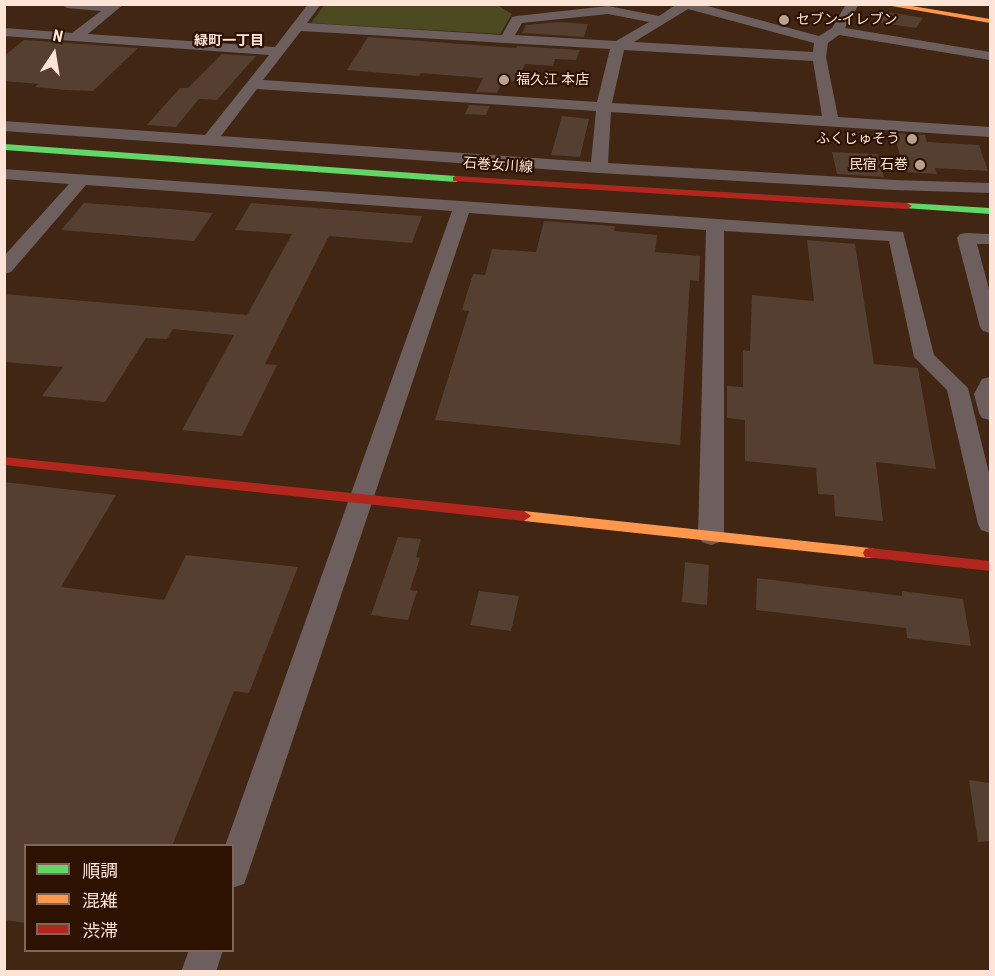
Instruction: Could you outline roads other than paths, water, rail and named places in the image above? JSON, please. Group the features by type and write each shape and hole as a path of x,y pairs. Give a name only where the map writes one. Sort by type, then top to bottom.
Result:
{"main road":[{"path":"883,4 990,21"},
{"name":"石巻女川線","path":"4,147 589,189 990,211"},
{"path":"4,461 990,566"}],"street":[{"path":"67,4 116,6"},
{"path":"209,141 315,4"},
{"path":"599,168 604,106 618,46 687,5 821,41 837,31 853,4"},
{"path":"75,37 116,6"},
{"path":"506,39 517,20 608,10 661,20"},
{"path":"298,27 819,57"},
{"path":"837,31 990,56"},
{"path":"4,32 278,51"},
{"path":"821,41 819,57 831,121"},
{"path":"252,84 990,132"},
{"path":"4,126 599,168 882,185 990,188"},
{"path":"4,174 897,236 924,357 957,388 990,524"},
{"path":"4,268 82,179"},
{"path":"234,867 462,207"},
{"path":"711,536 715,225"},
{"path":"990,239 966,238 990,327"},
{"path":"990,384 985,394 990,413"},
{"path":"198,972 206,952"}],"place":[{"name":"セブン-イレブン","path":"784,20"},
{"name":"福久江 本店","path":"504,80"},
{"name":"ふくじゅそう","path":"912,139"},
{"name":"民宿 石巻","path":"920,165"}],"district":[{"name":"緑町一丁目","path":"229,41"}]}
